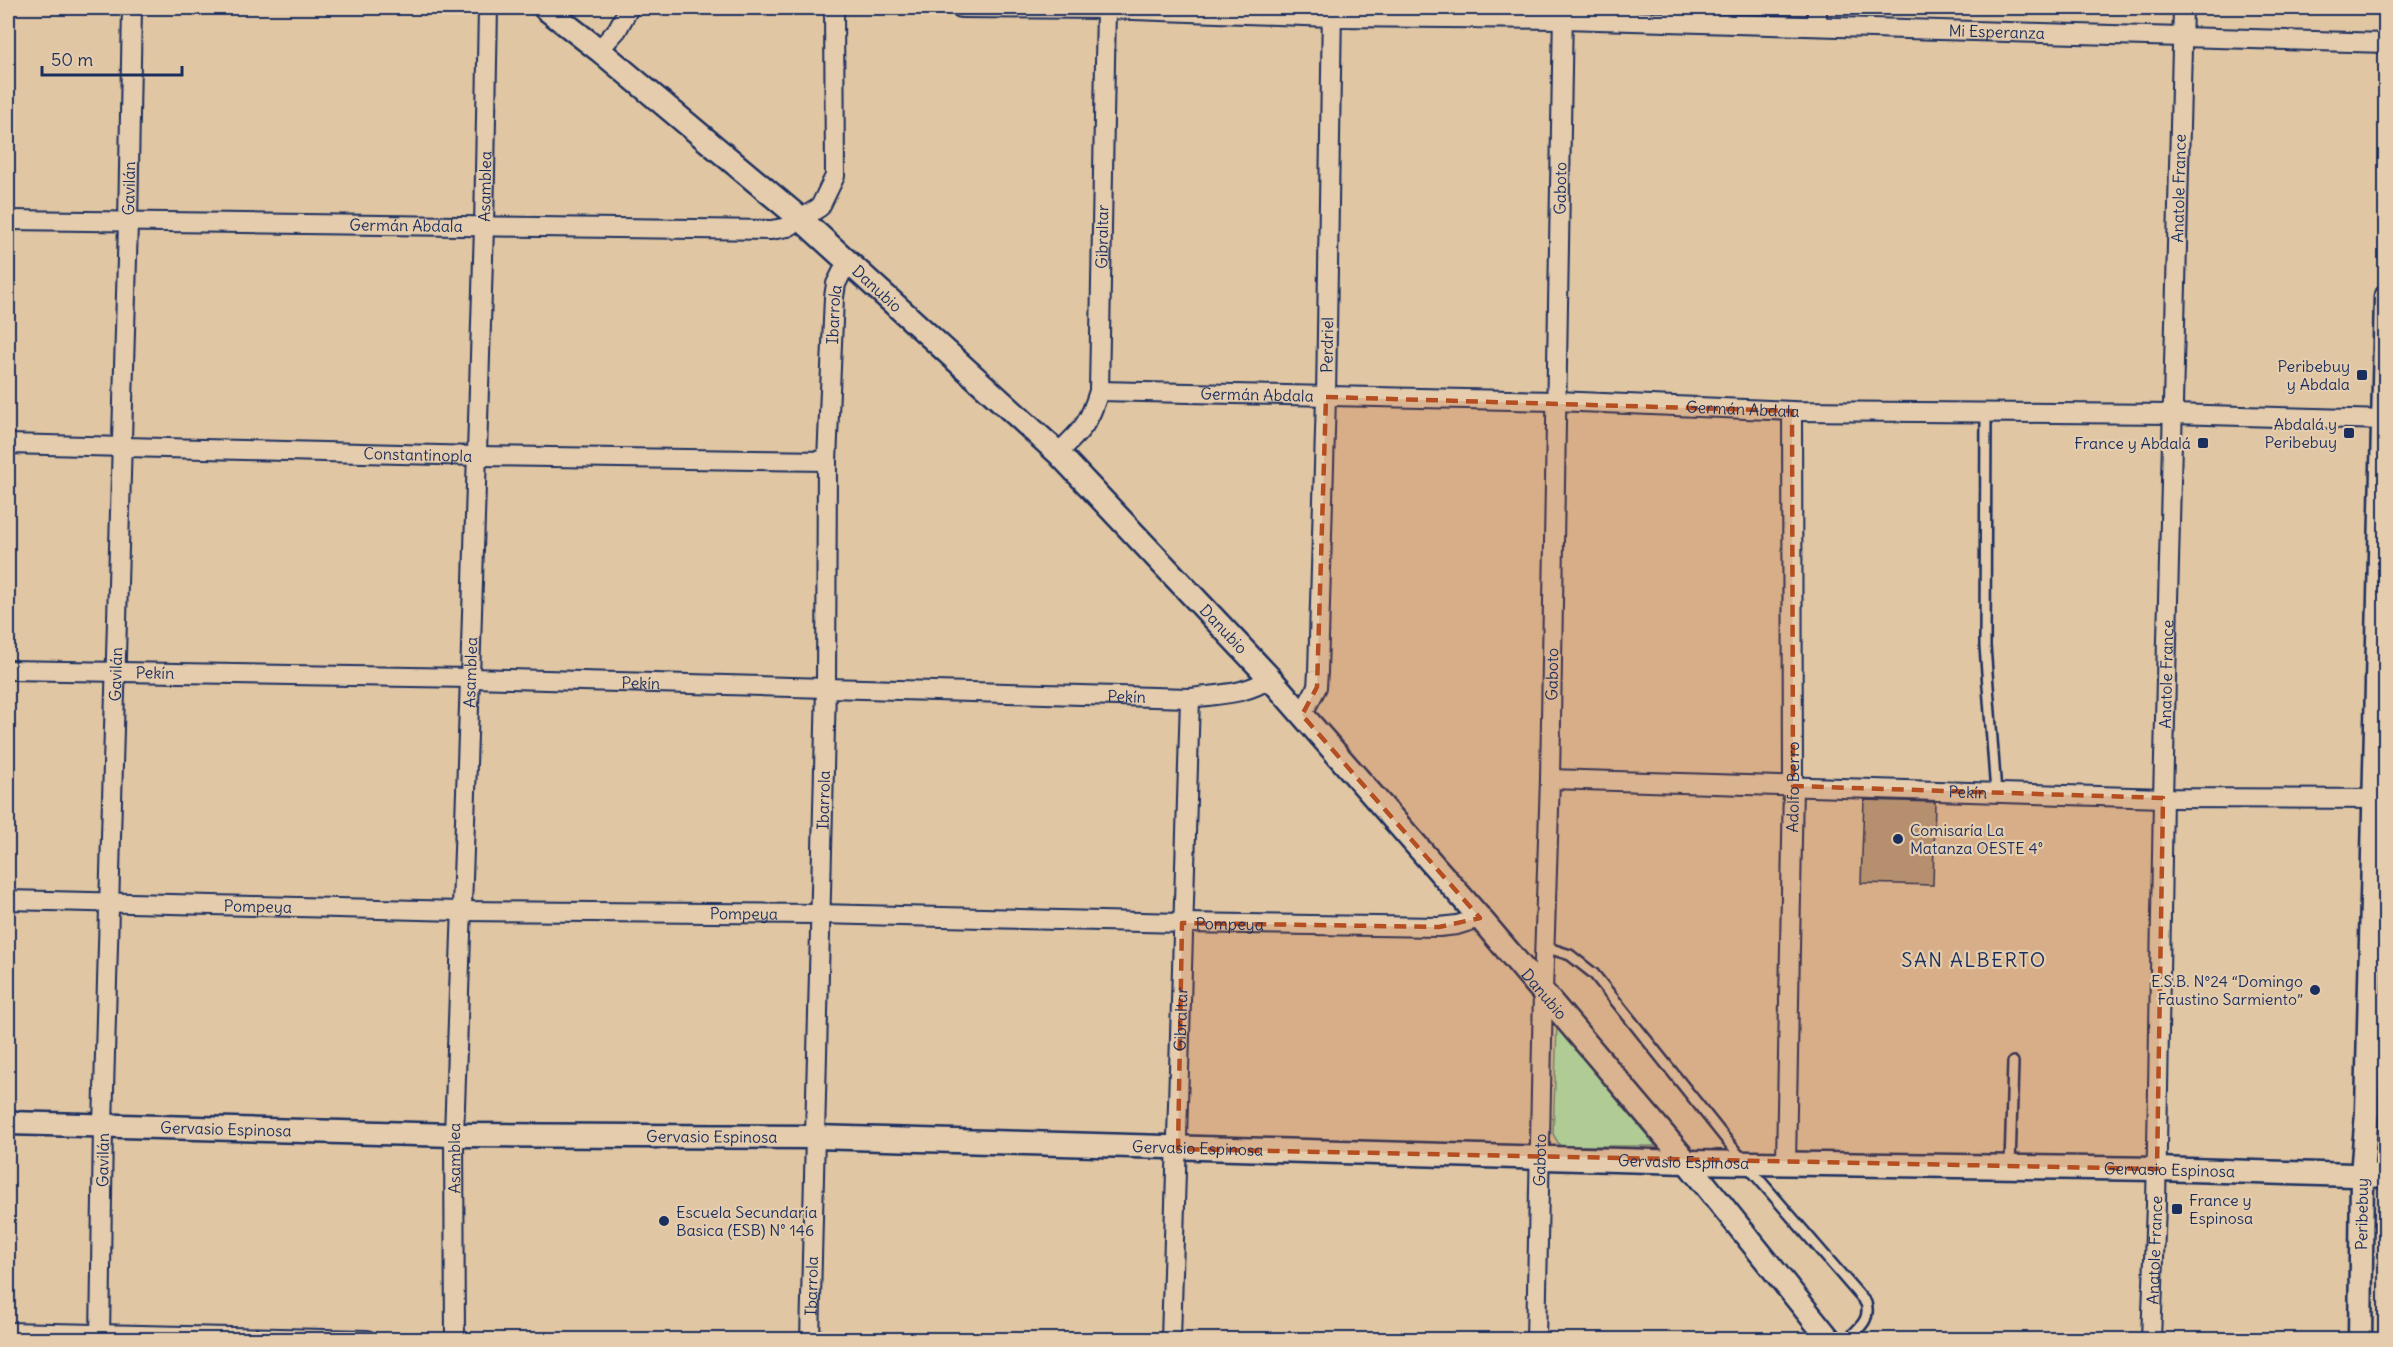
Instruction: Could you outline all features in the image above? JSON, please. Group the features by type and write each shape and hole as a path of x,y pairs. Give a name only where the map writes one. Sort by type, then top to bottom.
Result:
{"street":[{"name":"Gavilán","path":"100,1336 103,1126 132,8"},
{"name":"Asamblea","path":"455,1340 454,1135 484,227 488,8"},
{"name":"Danubio","path":"545,8 599,50 802,220 1058,453 1270,678 1480,918 1687,1162 1821,1336"},
{"path":"599,50 617,30 629,8"},
{"path":"802,220 820,207 835,176 834,8"},
{"name":"Mi Esperanza","path":"961,8 1817,17 2182,37 2385,43"},
{"name":"Gibraltar","path":"1058,453 1082,430 1092,416 1099,392 1106,8"},
{"name":"Anatole France","path":"2151,1340 2157,1168 2163,798 2183,8"},
{"name":"Perdriel","path":"1302,715 1317,687 1326,397 1332,12"},
{"name":"Gaboto","path":"1536,1340 1550,779 1563,13"},
{"name":"Germán Abdala","path":"8,220 771,230 788,227 802,220"},
{"name":"Ibarrola","path":"810,1340 826,687 828,461 834,297 836,284 847,262"},
{"name":"Peribebuy","path":"2360,1340 2362,1175 2367,1112 2379,798 2385,297"},
{"name":"Germán Abdala","path":"1099,392 1556,401 1792,411 2173,414 2384,420"},
{"name":"Adolfo Berro","path":"1786,1163 1793,786 1792,411"},
{"name":"Constantinopla","path":"8,444 477,456 828,461"},
{"name":"Pekín","path":"8,670 470,678 1190,698 1245,692 1270,678"},
{"name":"Gibraltar","path":"1171,1340 1190,698"},
{"name":"Pekín","path":"1550,779 2163,798 2379,798"},
{"name":"Pompeya","path":"8,900 460,911 819,914 1439,927 1457,925 1480,918"},
{"name":"Gervasio Espinosa","path":"8,1123 454,1135 815,1137 1178,1149 1541,1156 1687,1162 2157,1168 2385,1176"},
{"path":"8,1332 100,1336 367,1340"}],"lane":[{"path":"1986,413 1985,646 1996,793"},
{"path":"1545,947 1570,955 1594,974 1745,1163 1866,1302 1869,1312 1866,1320 1847,1340"},
{"path":"2010,1166 2013,1062"}],"highlighted area":[{"path":"1326,397 1792,411 1793,786 2163,798 2157,1169 1178,1149 1182,923 1439,927 1480,918 1302,715 1317,687"}],"green space":[{"path":"2385,1010 2386,1157 2381,1157"},
{"path":"1557,1028 1656,1146 1560,1146 1553,1134"}],"building":[{"name":"Comisaría La Matanza OESTE 4°","path":"1864,800 1935,802 1933,885 1861,883"}],"place":[{"name":"Peribebuy y Abdala","path":"2362,375"},
{"name":"Abdalá y Peribebuy","path":"2349,433"},
{"name":"France y Abdalá","path":"2203,443"},
{"name":"Comisaría La Matanza OESTE 4°","path":"1898,839"},
{"name":"E.S.B. Nº24 “Domingo Faustino Sarmiento”","path":"2315,990"},
{"name":"France y Espinosa","path":"2177,1209"},
{"name":"Escuela Secundaría Basica (ESB) N° 146","path":"664,1221"}],"district":[{"name":"SAN ALBERTO","path":"1974,959"}]}
